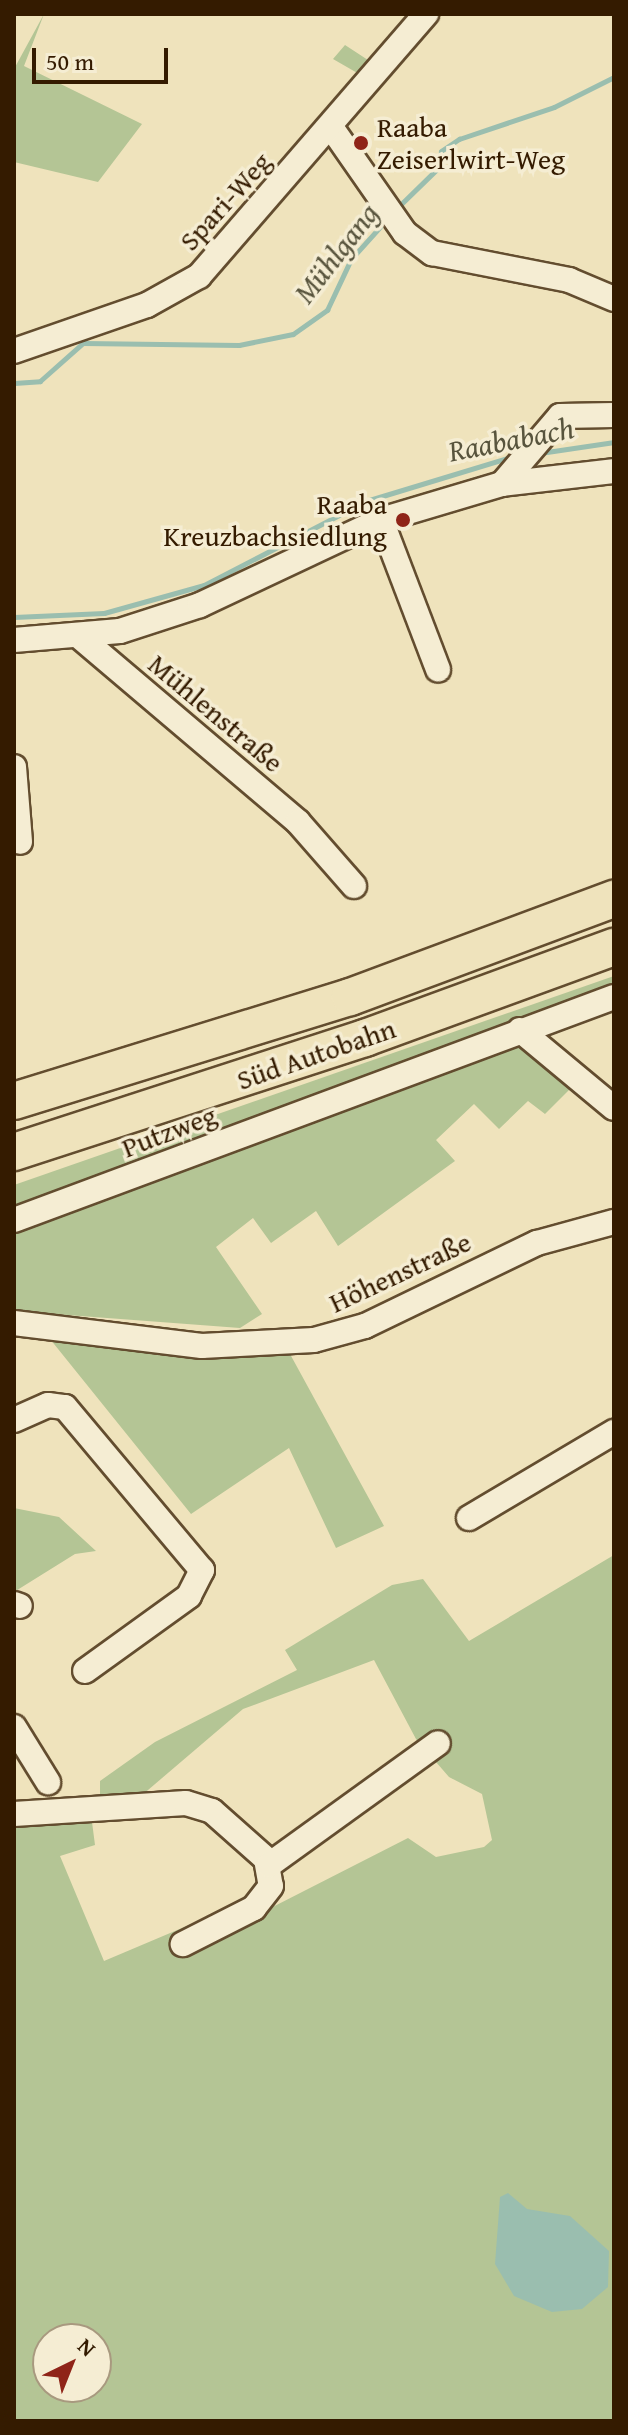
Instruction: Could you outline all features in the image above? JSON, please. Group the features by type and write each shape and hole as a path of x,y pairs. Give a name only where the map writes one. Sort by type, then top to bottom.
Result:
{"highway":[{"name":"Süd Autobahn","path":"14,1101 183,1053 614,899"},
{"name":"Süd Autobahn","path":"14,1152 365,1038 614,947"}],"street":[{"name":"Spari-Weg","path":"14,351 185,287 331,127 426,14"},
{"path":"331,127 391,211 432,253 569,280 614,299"},
{"path":"507,476 539,433 560,416 614,415"},
{"path":"14,640 80,637 200,605 381,520 507,476 614,471"},
{"path":"381,520 438,669"},
{"name":"Mühlenstraße","path":"80,637 298,822 354,886"},
{"path":"14,767 20,842"},
{"name":"Putzweg","path":"14,1220 614,997"},
{"path":"520,1030 614,1108"},
{"name":"Höhenstraße","path":"14,1323 202,1346 314,1340 365,1326 537,1243 614,1222"},
{"path":"14,1420 48,1405 65,1407 202,1570 189,1596 85,1671"},
{"path":"469,1518 614,1432"},
{"path":"14,1727 48,1782"},
{"path":"183,1944 263,1901 269,1865 438,1743"},
{"path":"14,1814 200,1805 269,1865"}],"green space":[{"path":"44,14 24,66 142,124 98,182 14,162 14,69"},
{"path":"409,14 416,14 366,78 333,59 345,45 371,62"},
{"path":"614,976 614,993 14,1214 14,1185"},
{"path":"522,1035 576,1083 545,1114 528,1101 499,1129 474,1104 436,1140 455,1161 338,1246 316,1211 271,1243 253,1218 216,1247 262,1314 240,1328 14,1311 14,1225"},
{"path":"50,1339 290,1354 384,1526 336,1548 289,1448 191,1514"},
{"path":"14,1508 59,1517 96,1551 75,1554 14,1592"},
{"path":"614,1555 614,2421 14,2421 14,1821 92,1822 95,1845 60,1856 104,1961 208,1917 216,1936 408,1838 436,1857 484,1847 492,1840 482,1794 449,1777 416,1739 374,1660 243,1709 141,1796 100,1800 100,1781 155,1742 297,1670 285,1650 392,1585 423,1579 469,1641"}],"shaded area":[{"path":"508,2193 527,2209 570,2216 609,2251 608,2287 582,2309 552,2312 514,2296 495,2264 500,2197"}],"waterway":[{"name":"Mühlgang","path":"397,208 437,169 441,151 459,139 554,107 614,77"},
{"name":"Mühlgang","path":"14,383 40,381 83,343 239,345 293,334 327,310 351,259 388,218"},
{"name":"Raababach","path":"540,453 614,442"},
{"name":"Raababach","path":"14,617 104,613 204,585 366,501 514,456"}],"place":[{"name":"Raaba Zeiserlwirt-Weg","path":"361,143"},
{"name":"Raaba Kreuzbachsiedlung","path":"403,520"}]}
